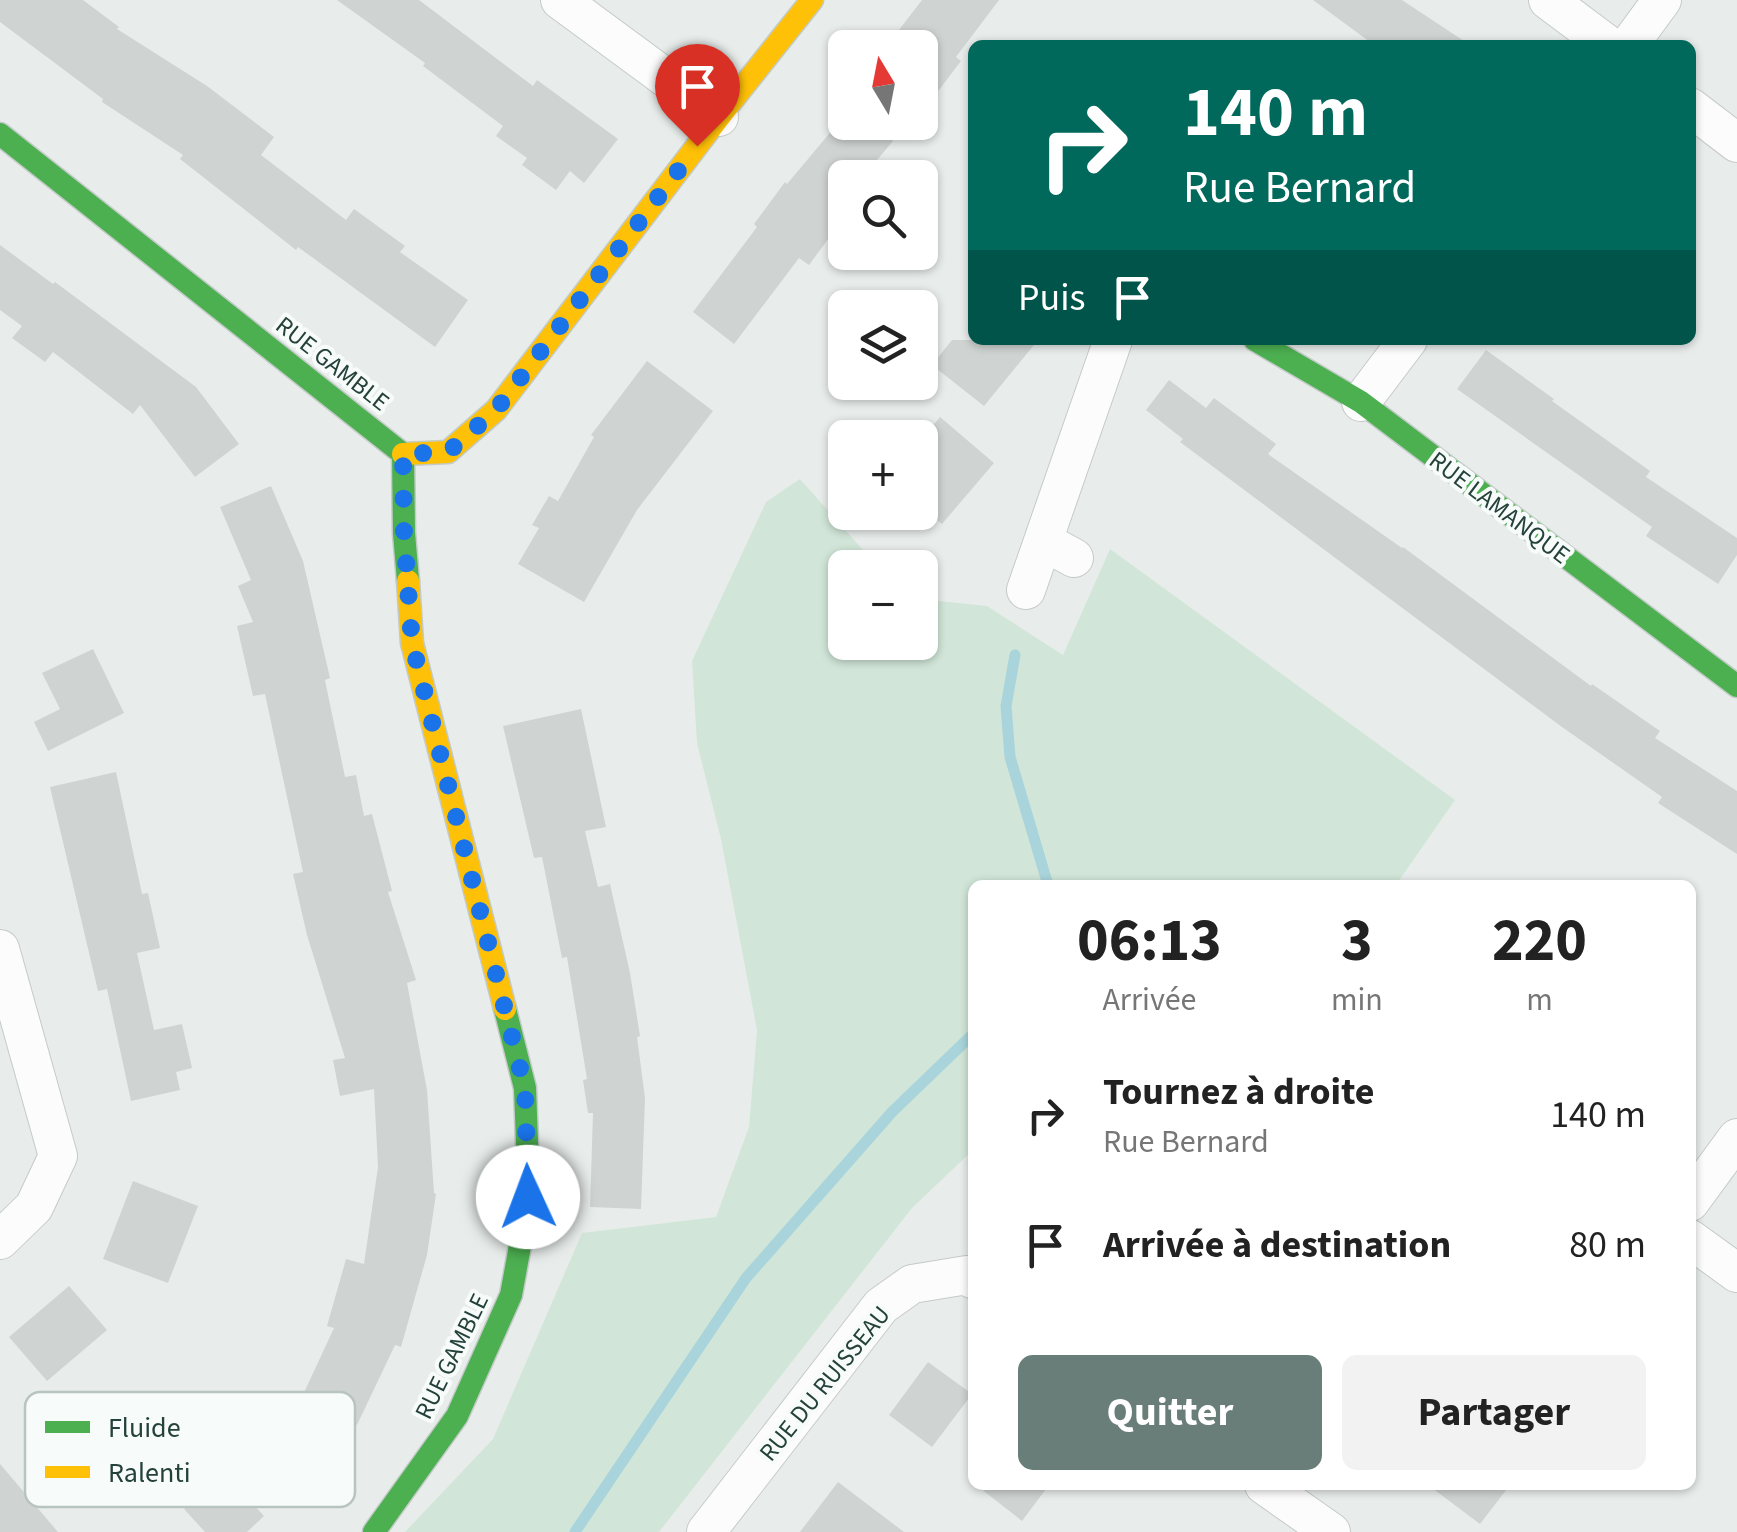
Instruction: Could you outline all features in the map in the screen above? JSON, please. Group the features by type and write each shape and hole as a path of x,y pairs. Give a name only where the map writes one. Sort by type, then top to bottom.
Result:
{"street":[{"path":"560,0 719,116"},
{"path":"403,454 448,452 496,410 812,0"},
{"path":"1548,0 1601,40"},
{"path":"1634,40 1662,0"},
{"path":"1696,112 1737,143"},
{"name":"RUE GAMBLE","path":"0,134 403,454 412,643 525,1088 528,1197 511,1295 457,1416 374,1532"},
{"path":"1026,590 1059,549 1112,345"},
{"name":"RUE LAMANQUE","path":"1264,345 1361,402 1737,686"},
{"path":"1361,402 1404,345"},
{"path":"0,949 58,1156 34,1207 0,1240"},
{"path":"1696,1194 1737,1138"},
{"path":"1696,1243 1737,1273"},
{"name":"RUE DU RUISSEAU","path":"706,1532 882,1306 912,1284 968,1277"},
{"path":"1271,1490 1331,1532"}],"green space":[{"path":"800,479 828,511 828,530 845,530 863,550 828,550 828,660 938,660 938,601 987,606 1063,655 1110,549 1455,800 1399,880 968,880 968,1155 912,1208 659,1532 405,1532 493,1439 582,1233 716,1217 749,1127 757,1030 721,839 697,743 692,661 766,502"}],"building":[{"path":"0,0 83,0 117,29 207,86 274,137 261,155 346,220 354,209 405,246 400,252 468,300 435,347 298,247 296,250 180,159 183,155 102,102 0,22"},
{"path":"337,0 419,0 533,86 537,80 618,139 584,183 570,171 556,190 522,165 527,158 496,136 503,126 423,66 425,63"},
{"path":"922,0 999,0 956,57 961,61 938,91 938,30 899,30"},
{"path":"1313,0 1402,0 1462,40 1367,40"},
{"path":"828,135 828,140 893,141 877,160 828,160 828,239 809,265 799,258 734,344 693,312"},
{"path":"0,245 196,387 239,444 195,477 140,405 133,414 53,352 45,362 12,338 22,326 0,310"},
{"path":"952,340 968,340 968,345 1034,345 984,406 938,370 938,358"},
{"path":"1486,350 1650,471 1646,477 1737,538 1737,555 1718,584 1646,536 1652,527 1457,389"},
{"path":"647,361 713,411 637,510 584,602 518,564 539,528 532,525 549,496 558,501 594,437 591,435"},
{"path":"1169,380 1206,408 1214,398 1276,444 1268,454 1403,547 1591,686 1660,731 1655,738 1737,791 1737,854 1658,803 1662,797 1180,442 1183,439 1146,410"},
{"path":"940,417 994,463 942,524 938,521"},
{"path":"271,486 303,561 330,678 325,680 345,777 356,775 364,816 372,814 392,891 388,892 416,980 407,983 427,1090 436,1194 427,1255 401,1347 395,1345 357,1425 355,1392 304,1392 334,1328 327,1326 346,1259 364,1264 378,1167 374,1089 340,1096 333,1060 345,1058 307,935 293,874 303,872 265,694 253,696 237,626 253,622 238,586 251,580 220,507"},
{"path":"93,649 124,713 48,751 34,722 60,709 42,673"},
{"path":"581,709 606,827 585,831 598,887 610,884 640,1036 637,1037 645,1098 641,1209 590,1207 593,1113 588,1113 583,1080 587,1079 567,957 562,958 542,857 534,858 503,726"},
{"path":"116,772 142,894 148,893 160,948 137,953 154,1030 182,1024 192,1068 176,1072 180,1090 131,1101 107,989 98,991 50,787"},
{"path":"133,1181 198,1206 168,1283 103,1259"},
{"path":"69,1286 107,1330 47,1381 9,1337"},
{"path":"928,1362 968,1391 968,1399 932,1447 889,1415"},
{"path":"0,1464 25,1493 25,1507 37,1507 58,1532 0,1532"},
{"path":"838,1482 904,1532 800,1532"},
{"path":"982,1490 1045,1490 1022,1521"},
{"path":"1435,1490 1506,1490 1480,1524"},
{"path":"256,1507 264,1516 247,1532 205,1532 184,1509"}],"waterway":[{"path":"1015,655 1006,706 1010,757 1047,880"},
{"path":"575,1532 746,1278 892,1112 968,1039"}],"traffic: fast":[{"path":"0,134 403,454 408,581"},
{"path":"1264,345 1361,402 1737,686"},
{"path":"374,1532 457,1416 511,1295 529,1197 525,1088 505,1009"}],"traffic: slow":[{"path":"403,454 448,452 496,410 812,0"},
{"path":"408,581 412,643 505,1009"}],"route":[{"path":"528,1197 525,1088 412,643 403,454 448,452 496,410 697,146"}]}
